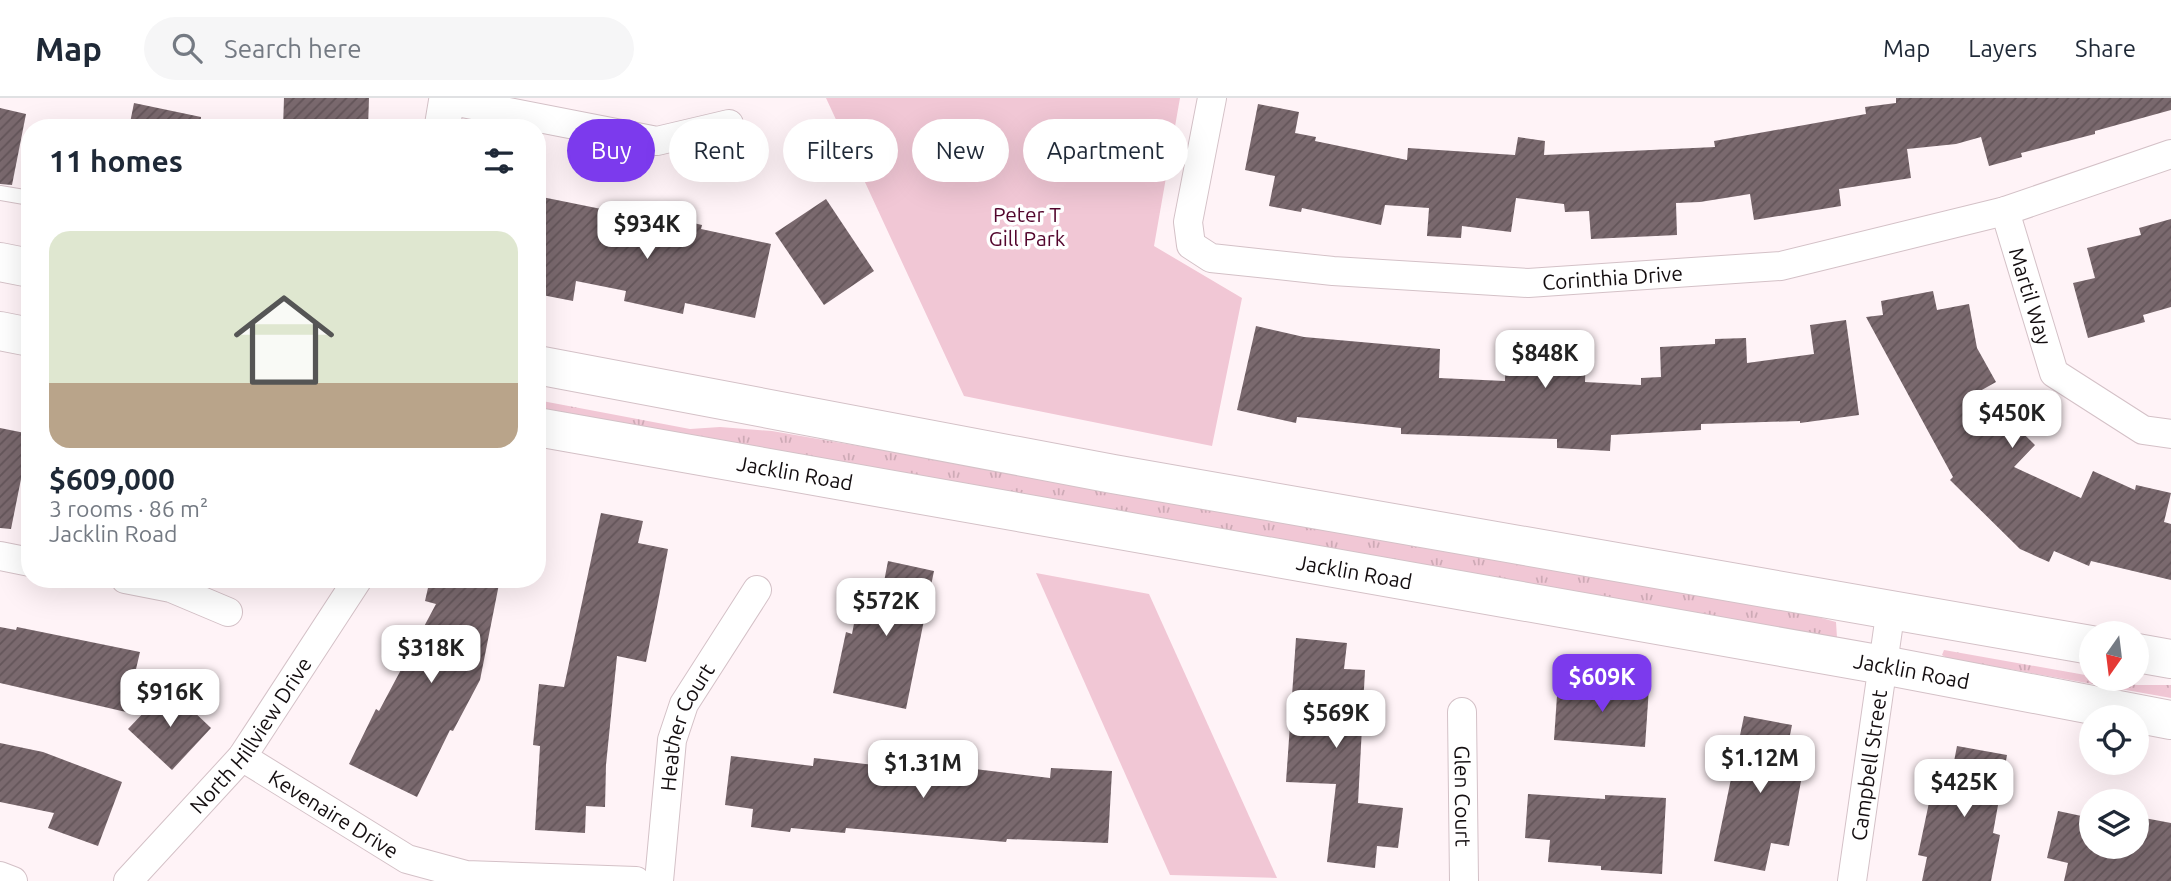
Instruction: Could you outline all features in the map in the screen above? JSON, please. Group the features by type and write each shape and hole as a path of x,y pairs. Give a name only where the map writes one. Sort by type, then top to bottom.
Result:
{"main road":[{"path":"0,262 21,266"},
{"path":"0,331 21,335"},
{"path":"546,367 1113,474 2079,643"},
{"name":"Jacklin Road","path":"546,430 1883,665 2171,720"},
{"path":"2149,655 2171,659"}],"street":[{"name":"Corinthia Drive","path":"1212,98 1188,222 1191,245 1211,258 1333,271 1528,283 1781,266 2005,211 2171,154"},
{"path":"445,109 511,119"},
{"path":"546,124 657,141 669,138"},
{"name":"Martil Way","path":"2005,211 2054,373 2143,430 2171,434"},
{"path":"0,556 21,560"},
{"path":"171,588 228,612"},
{"name":"North Hillview Drive","path":"128,881 242,757 355,588"},
{"name":"Heather Court","path":"659,881 672,740 684,704 757,590"},
{"name":"Campbell Street","path":"1852,881 1891,608"},
{"name":"Glen Court","path":"1462,712 1464,881"},
{"name":"Kevenaire Drive","path":"242,757 407,859 466,876 635,881"},
{"path":"0,876 13,881"}],"lane":[{"path":"0,193 21,196"}],"green space":[{"name":"Peter T Gill Park","path":"826,98 1180,98 1176,119 1023,119 1023,182 1165,182 1154,246 1242,298 1212,446 964,396 865,182 898,182 898,119 836,119"},
{"path":"546,402 690,429 720,427 772,431 1764,602 1836,622 1837,638 546,414"},
{"path":"1036,573 1149,594 1277,878 1170,875"},
{"path":"1944,650 2079,674 2079,682 1947,658 1942,655"},
{"path":"2149,685 2171,685 2171,698 2132,691 2149,691"}],"building":[{"path":"284,98 369,98 368,119 283,119"},
{"path":"1896,98 2171,98 2171,110 2095,131 2095,134 2021,153 2022,157 1989,166 1981,137 1956,144 1907,149 1911,178 1839,189 1841,206 1754,220 1750,194 1676,203 1677,235 1591,239 1589,211 1565,212 1564,204 1516,198 1511,232 1462,226 1461,238 1427,236 1429,208 1385,205 1381,225 1302,208 1301,212 1269,206 1275,176 1245,170 1258,104 1299,112 1295,133 1316,137 1315,141 1407,160 1408,148 1515,155 1518,137 1545,141 1544,155 1715,147 1714,141 1866,114 1865,107 1896,103"},
{"path":"134,103 201,117 201,119 131,119"},
{"path":"0,108 26,114 25,119 21,119 21,139 12,185 0,184"},
{"path":"546,198 621,213 619,225 664,235 668,217 702,225 701,229 771,244 755,318 685,303 683,314 624,301 626,291 576,281 573,301 546,296"},
{"path":"826,199 874,271 824,305 775,233"},
{"path":"2171,219 2171,307 2143,315 2145,322 2088,338 2073,283 2095,278 2087,248 2141,235 2139,228"},
{"path":"1933,291 1937,310 1969,304 1977,348 1996,382 1980,391 2035,445 2014,467 2081,498 2093,471 2135,490 2136,485 2171,493 2164,522 2171,524 2171,580 2091,561 2089,566 2054,551 2049,562 2020,549 1950,480 1953,477 1866,317 1883,315 1881,301"},
{"path":"1846,320 1859,415 1800,423 1701,424 1701,430 1611,435 1610,451 1557,448 1557,439 1401,434 1401,428 1297,417 1296,423 1237,410 1256,326 1304,337 1440,349 1439,378 1505,381 1506,352 1586,352 1585,382 1641,385 1641,378 1661,377 1660,347 1715,344 1715,339 1746,338 1747,363 1814,354 1810,325"},
{"path":"0,428 21,432 21,479 11,529 0,528"},
{"path":"601,513 643,521 638,543 668,549 646,662 617,656 606,765 605,807 586,806 585,833 535,830 540,746 533,745 539,684 564,687"},
{"path":"888,561 934,571 906,709 833,693 846,632 852,634 862,582 883,587"},
{"path":"428,588 498,588 480,680 453,731 450,730 417,797 349,764 376,709 379,711 436,604 425,601"},
{"path":"0,627 16,630 17,627 140,652 126,712 0,683"},
{"path":"1296,638 1347,643 1344,669 1365,670 1358,803 1403,808 1398,848 1377,846 1375,868 1327,862 1336,784 1286,782"},
{"path":"1558,681 1649,687 1645,747 1554,740"},
{"path":"168,687 211,728 172,770 128,729"},
{"path":"1744,716 1792,725 1787,750 1806,754 1789,846 1771,843 1765,871 1714,861"},
{"path":"0,743 43,752 122,782 98,846 48,828 54,813 0,802"},
{"path":"1957,746 2007,755 1993,833 2000,835 1991,881 1922,881 1927,857 1918,855 1935,774 1951,777"},
{"path":"731,756 813,766 814,758 891,767 892,759 1050,778 1051,768 1112,771 1108,843 1007,839 1006,842 846,828 845,833 791,828 790,832 751,827 753,809 725,805"},
{"path":"1528,794 1605,799 1605,795 1666,798 1662,874 1601,870 1601,866 1548,862 1550,840 1525,838"},
{"path":"2058,811 2079,815 2079,859 2149,859 2149,819 2171,823 2171,881 2064,881 2068,863 2047,858"}]}
